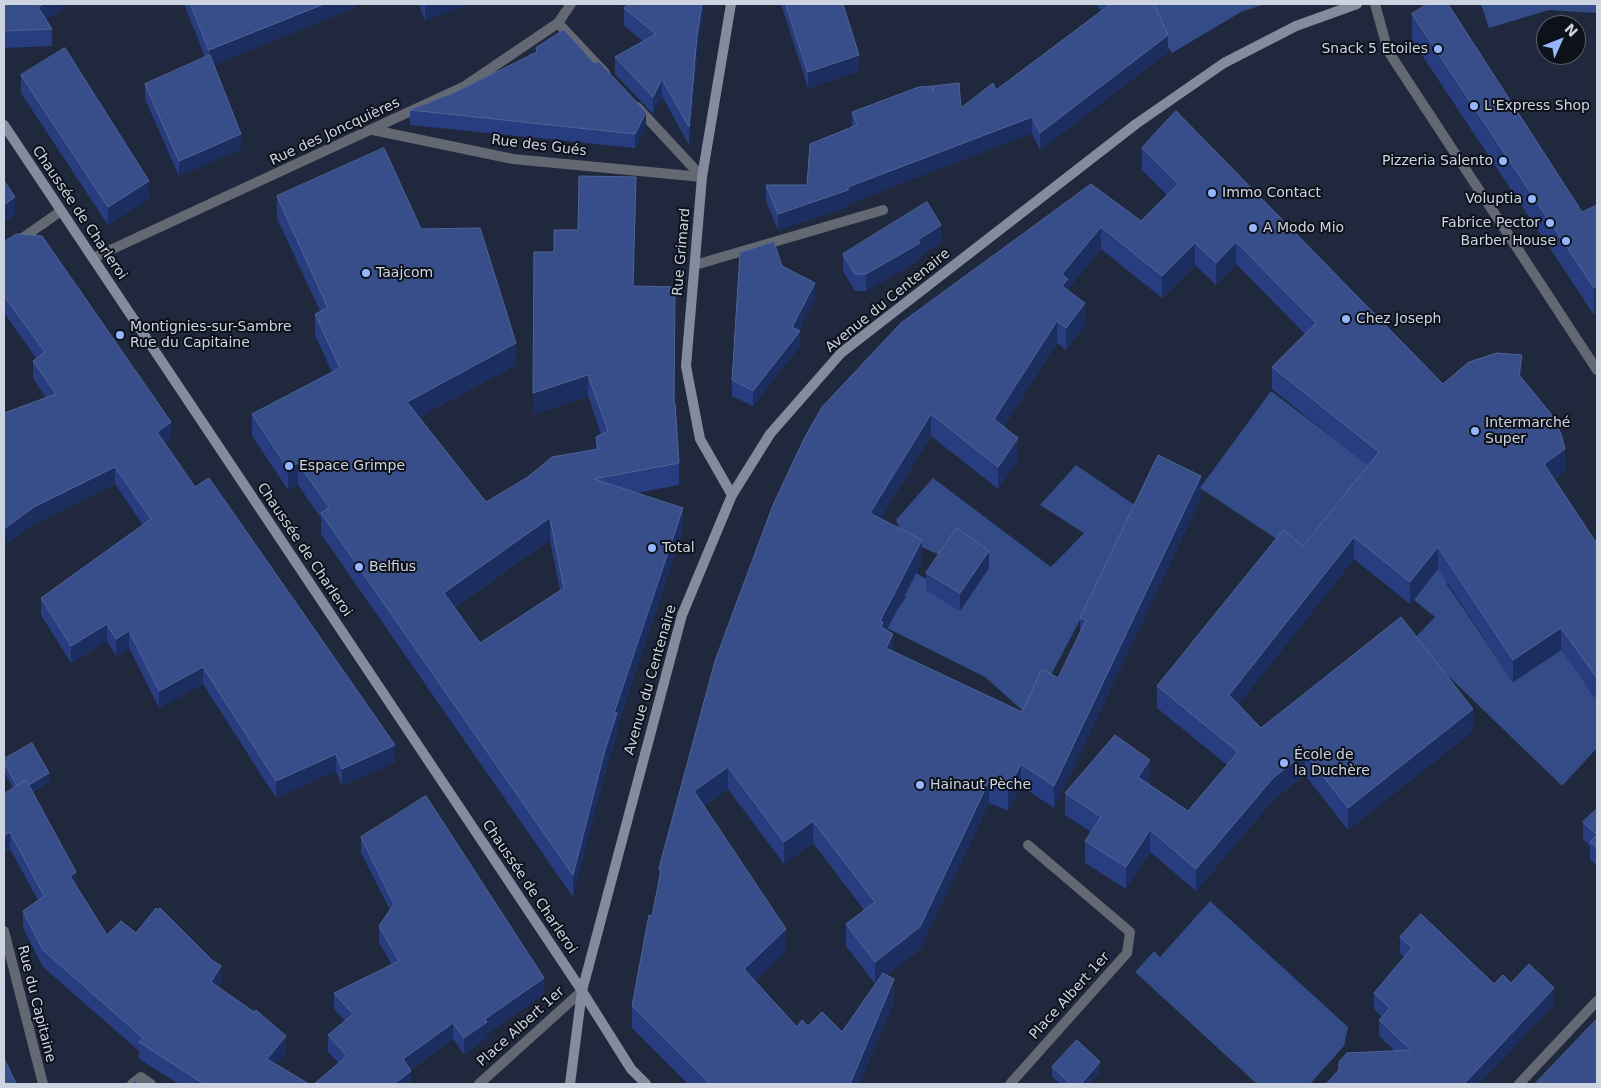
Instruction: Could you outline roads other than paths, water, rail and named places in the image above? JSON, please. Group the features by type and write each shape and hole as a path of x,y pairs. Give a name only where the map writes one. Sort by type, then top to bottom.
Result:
{"main road":[{"name":"Rue Grimard","path":"731,4 702,177 686,366 700,439 732,495"},
{"name":"Avenue du Centenaire","path":"570,1084 582,991 682,615 732,495 770,434 841,353 930,282 1136,124 1224,63 1296,26 1357,4"},
{"name":"Chaussée de Charleroi","path":"4,125 582,991 631,1069 646,1084"}],"street":[{"name":"Rue des Joncquières","path":"93,258 374,130 465,86 558,22 571,4"},
{"path":"1375,4 1388,51 1597,370"},
{"path":"558,22 610,79"},
{"path":"630,100 702,177"},
{"name":"Rue des Gués","path":"374,130 513,159 702,177"},
{"path":"695,265 883,210"},
{"path":"4,251 61,211"},
{"name":"Place Albert 1er","path":"1010,1084 1127,953 1130,932 1028,845"},
{"name":"Rue du Capitaine","path":"4,931 43,1084"},
{"name":"Place Albert 1er","path":"479,1084 582,991"},
{"path":"1519,1084 1597,1001"},
{"path":"132,1084 140,1077 150,1084"}],"place":[{"name":"Snack 5 Etoiles","path":"1438,49"},
{"name":"L'Express Shop","path":"1474,106"},
{"name":"Pizzeria Salento","path":"1503,161"},
{"name":"Immo Contact","path":"1212,193"},
{"name":"Voluptia","path":"1532,199"},
{"name":"Fabrice Pector","path":"1550,223"},
{"name":"A Modo Mio","path":"1253,228"},
{"name":"Barber House","path":"1566,241"},
{"name":"Taajcom","path":"366,273"},
{"name":"Chez Joseph","path":"1346,319"},
{"name":"Montignies-sur-Sambre Rue du Capitaine","path":"120,335"},
{"name":"Intermarché Super","path":"1475,431"},
{"name":"Espace Grimpe","path":"289,466"},
{"name":"Total","path":"652,548"},
{"name":"Belfius","path":"359,567"},
{"name":"École de la Duchère","path":"1284,763"},
{"name":"Hainaut Pèche","path":"920,785"}]}
